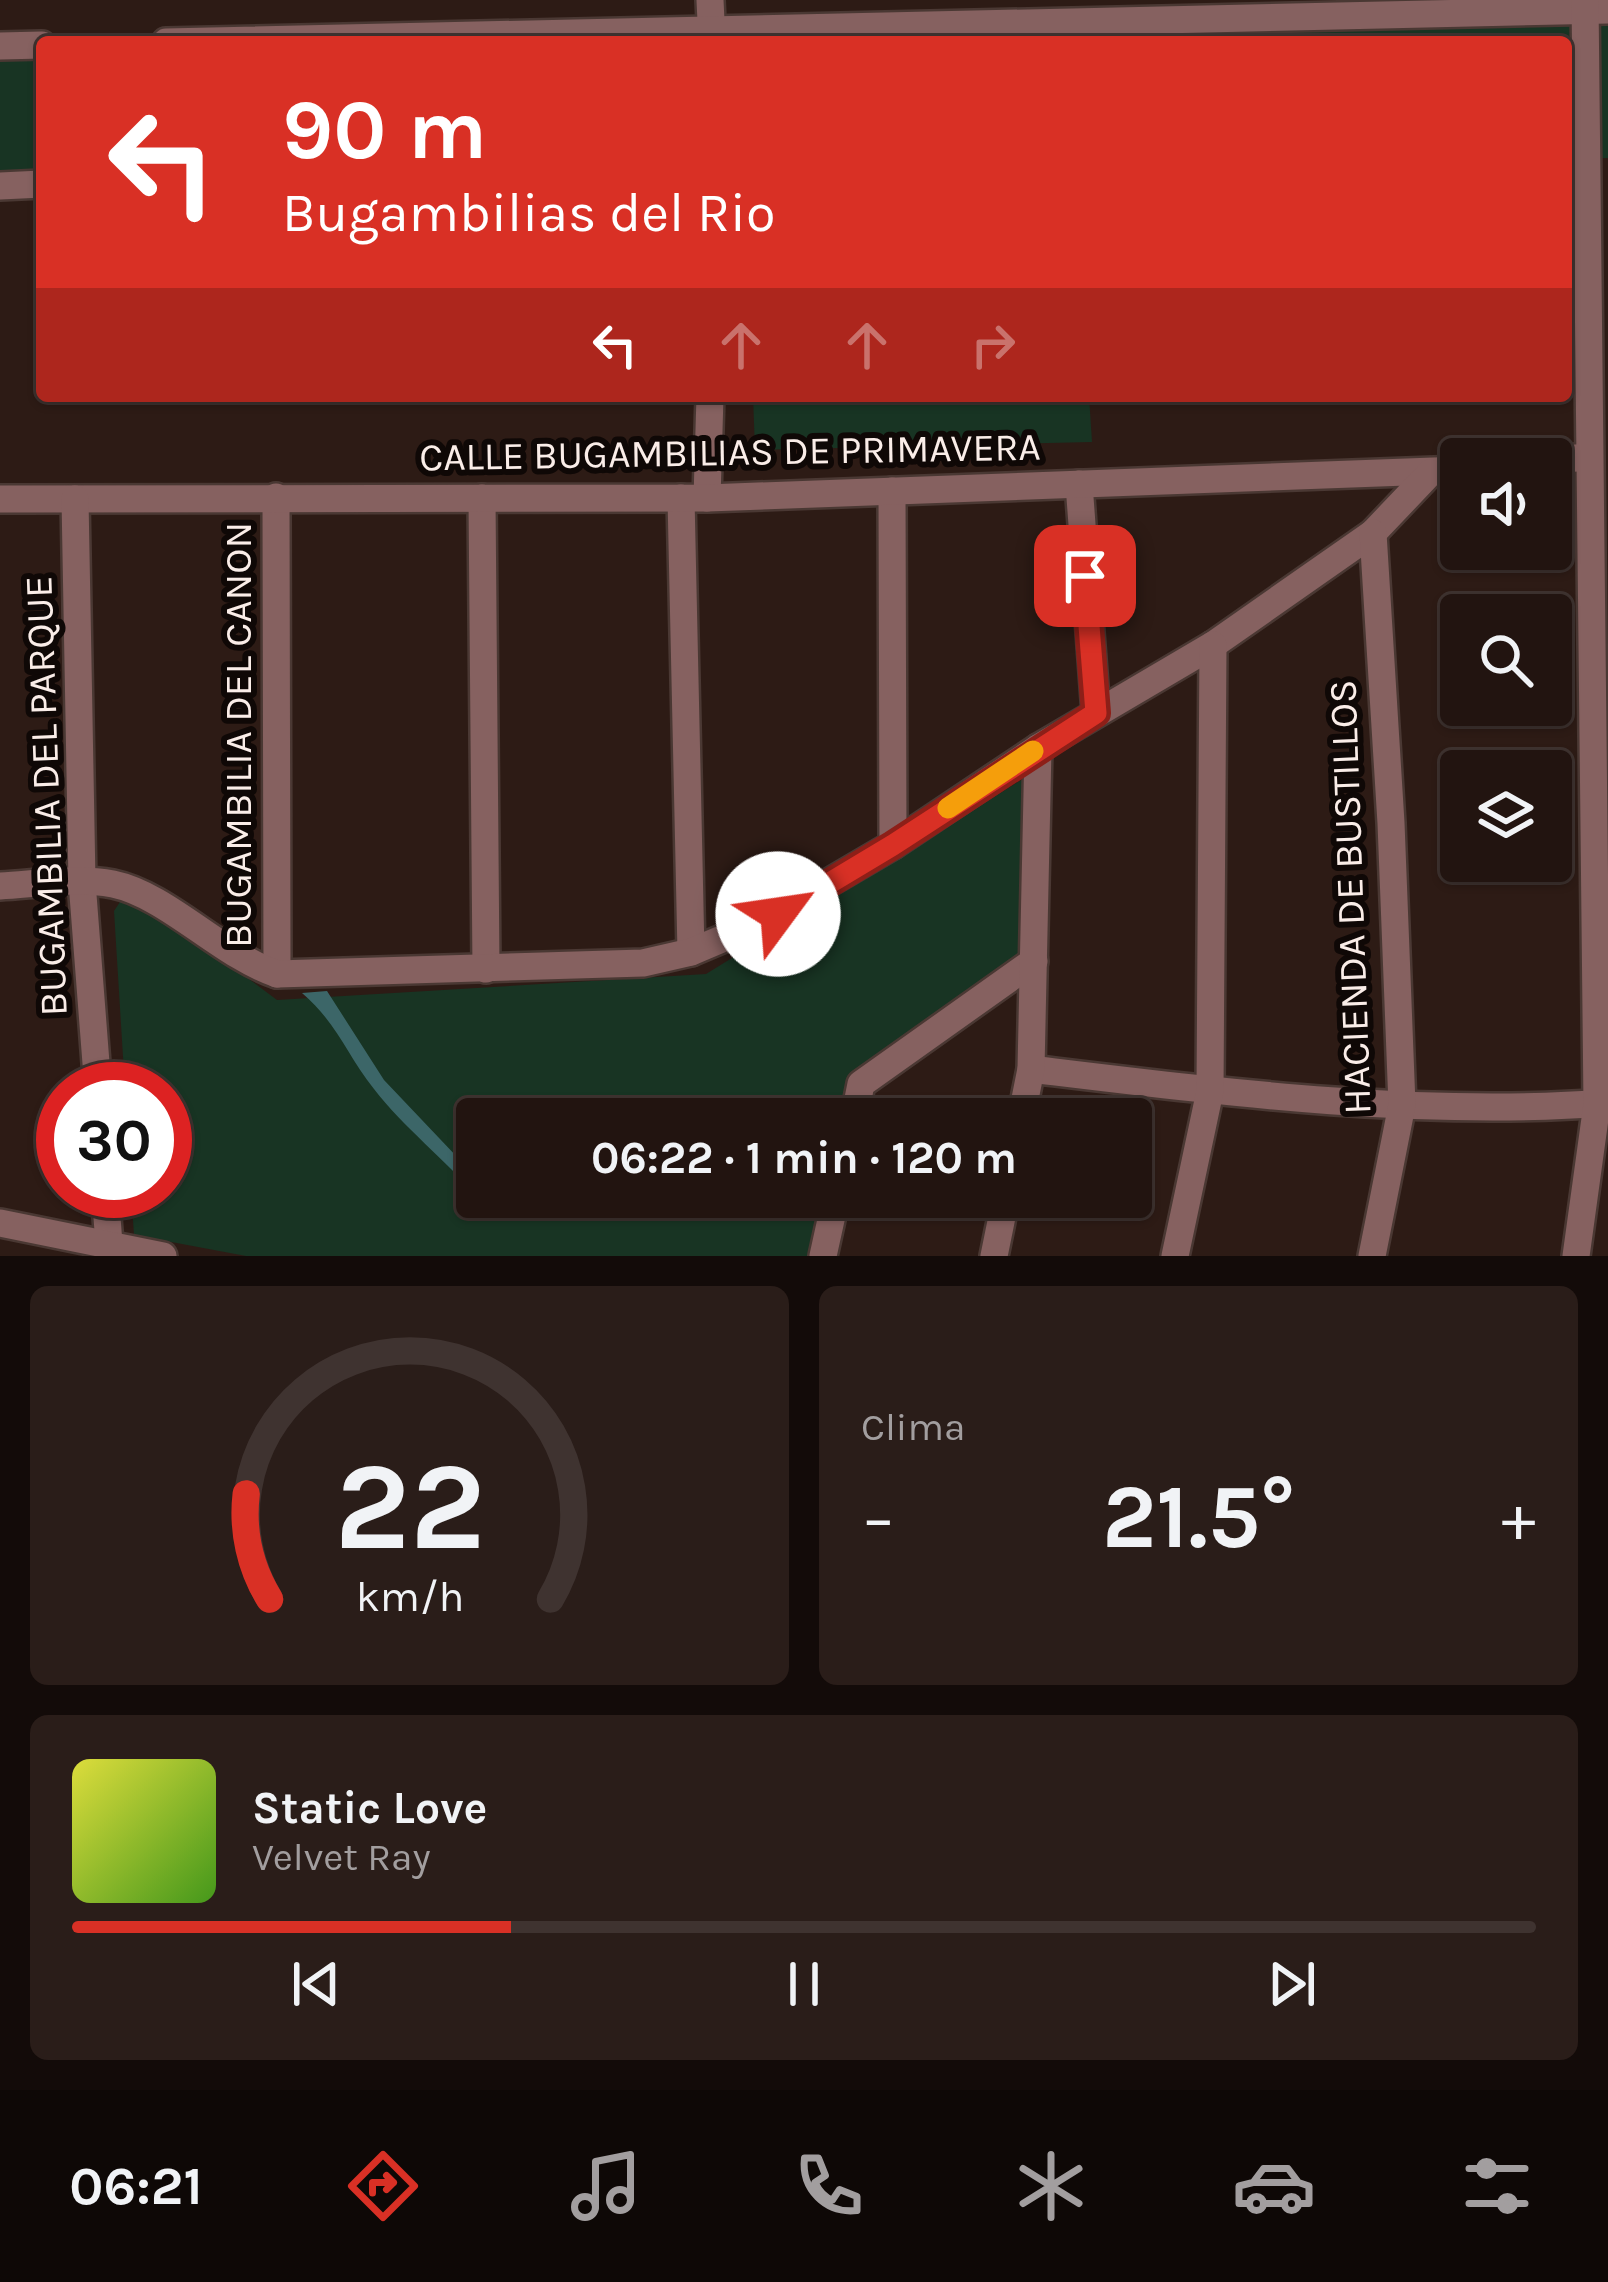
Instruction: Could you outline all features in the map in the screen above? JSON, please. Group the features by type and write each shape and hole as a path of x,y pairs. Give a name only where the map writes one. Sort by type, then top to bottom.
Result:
{"street":[{"path":"710,0 712,36 1593,7 1588,159 1598,411 1589,458 1602,1103 1576,1256"},
{"path":"0,46 36,45"},
{"path":"0,186 36,184"},
{"path":"691,952 694,498 709,402"},
{"path":"1572,459 1589,458"},
{"name":"CALLE BUGAMBILIAS DE PRIMAVERA","path":"0,499 694,498 1440,472"},
{"path":"0,886 113,884 253,966 277,974 643,963 691,952 778,914 893,845 1038,748 1213,645 1372,533 1430,473"},
{"path":"1079,484 1096,713"},
{"path":"892,491 893,845"},
{"name":"BUGAMBILIA DEL CANON","path":"276,497 277,974"},
{"path":"482,498 486,969"},
{"name":"BUGAMBILIA DEL PARQUE","path":"76,500 82,882 96,1062"},
{"name":"HACIENDA DE BUSTILLOS","path":"1372,533 1391,823 1402,1105 1372,1256"},
{"path":"1175,1256 1210,1091 1213,645"},
{"path":"1025,1098 1031,1070 1038,748"},
{"path":"858,1098 861,1084 1034,962"},
{"path":"1031,1070 1210,1091 1402,1105 1602,1103"},
{"path":"108,1218 110,1244"},
{"path":"823,1256 831,1218"},
{"path":"994,1256 1002,1218"},
{"path":"0,1223 163,1256"}],"green space":[{"path":"1608,10 1608,158 1572,159 1572,36 214,36"},
{"path":"36,39 36,193 0,195 0,40"},
{"path":"753,402 1089,402 1092,442 755,450"},
{"path":"1023,779 1025,955 849,1078 845,1098 456,1098 456,1218 817,1218 809,1256 246,1256 134,1235 133,1218 192,1218 192,1062 123,1062 114,911 122,899 147,903 277,1000 706,974"}],"water":[{"path":"327,991 384,1080 456,1156 456,1174 386,1103 302,993"}],"slow traffic":[{"path":"948,808 1033,751"}],"route":[{"path":"778,914 1096,713 1085,576"}]}
